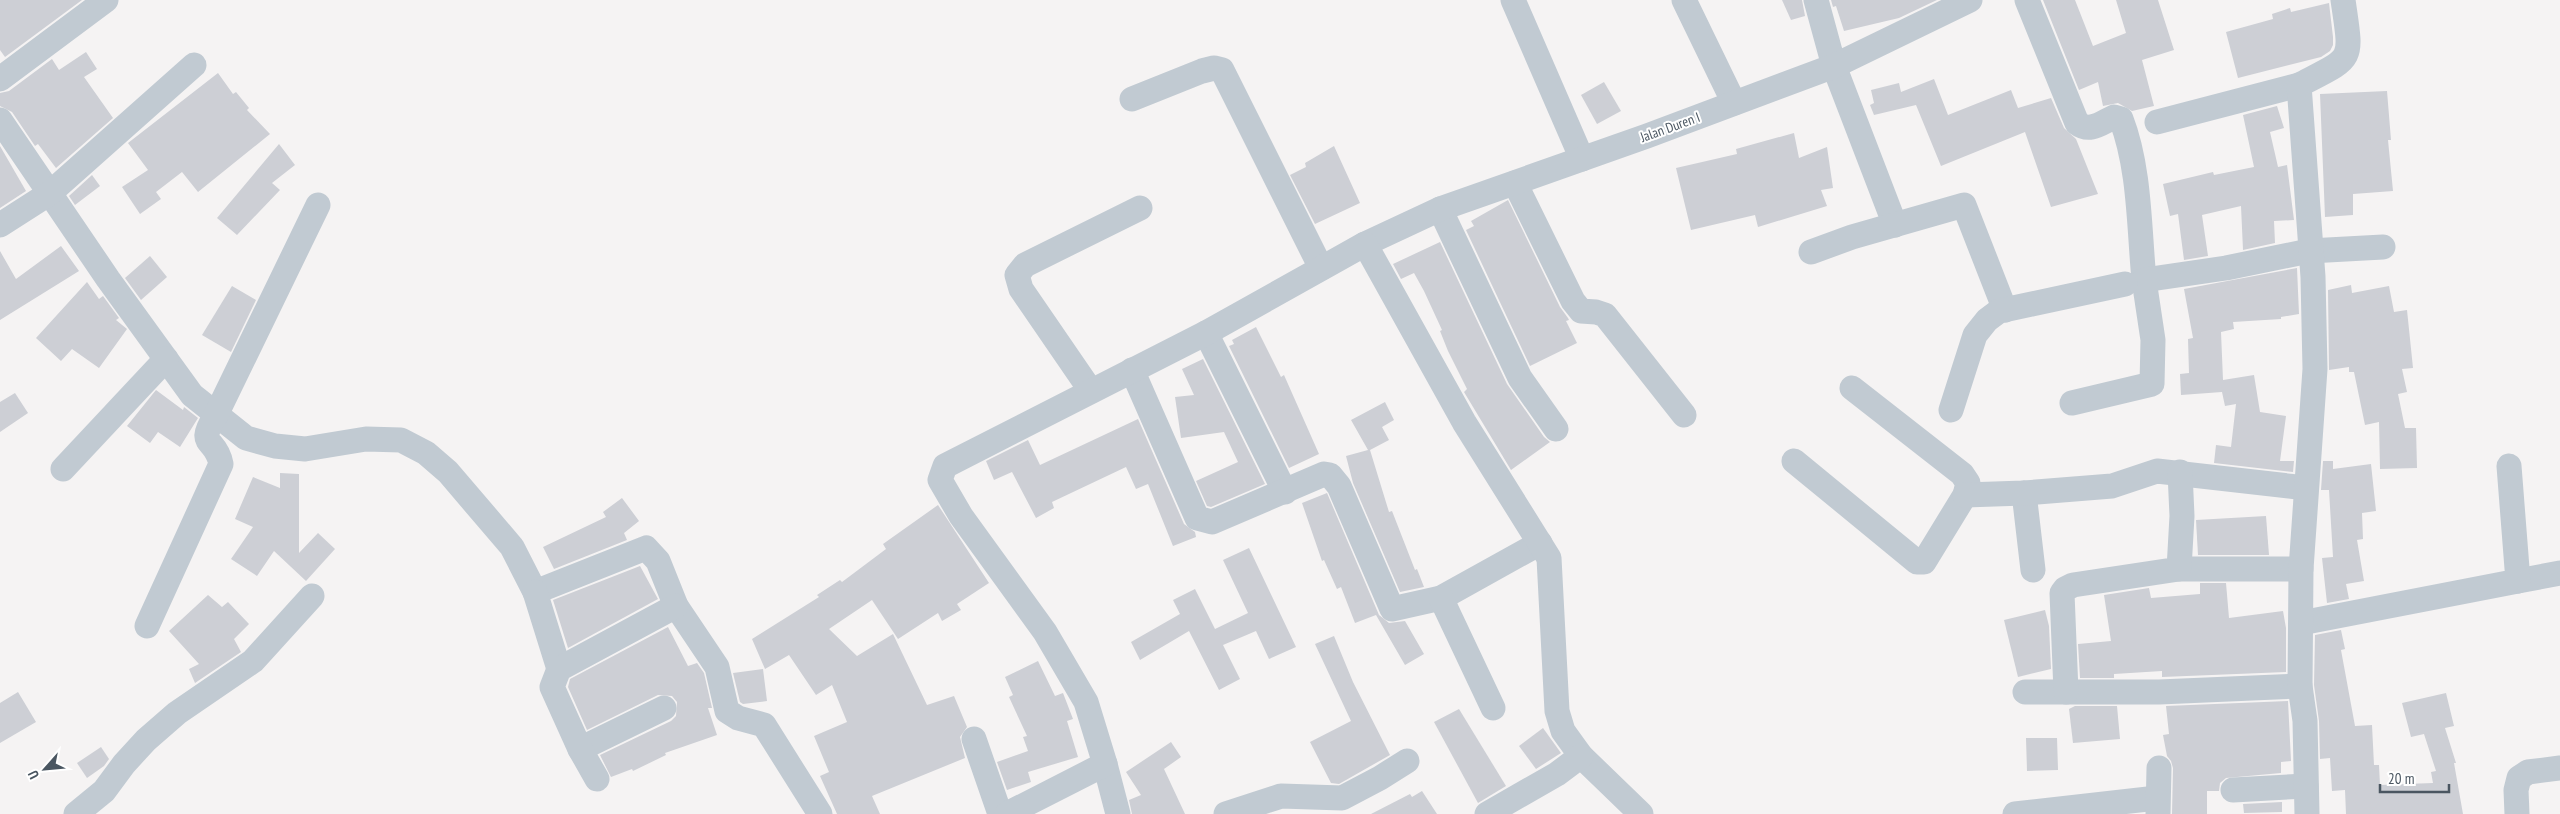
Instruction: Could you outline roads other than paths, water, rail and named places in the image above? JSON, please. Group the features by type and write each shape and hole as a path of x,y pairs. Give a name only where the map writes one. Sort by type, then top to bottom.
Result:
{"street":[{"path":"0,79 106,0"},
{"path":"1513,0 1582,159"},
{"path":"1684,0 1734,103"},
{"path":"1816,0 1834,66 1895,225"},
{"name":"Jalan Duren I","path":"1105,764 1086,702 1045,632 961,516 940,480 945,466 1206,333 1366,244 1440,209 1834,66 1970,0"},
{"path":"2027,0 2076,123 2082,128 2091,128 2114,117 2121,119 2125,130 2134,178 2134,282 2153,340 2152,384 2072,403"},
{"path":"2157,122 2299,85 2340,64 2347,56 2350,46 2343,0"},
{"path":"0,225 50,193 194,66"},
{"path":"1132,100 1202,71 1214,68 1222,70 1321,268"},
{"path":"2299,85 2306,171 2309,250 2313,277 2315,369 2301,569 2300,686 2305,721 2307,814"},
{"path":"0,120 192,395 216,415 246,438 275,446 305,449 366,439 401,440 426,453 448,472 512,547 535,592 560,669"},
{"path":"1515,183 1573,301 1581,311 1605,315 1684,415"},
{"path":"147,626 221,464 218,454 207,440 206,430 216,415 318,205"},
{"path":"1811,252 1964,205 2005,310"},
{"path":"1091,391 1021,289 1017,275 1025,265 1140,208"},
{"path":"1440,209 1520,378 1556,429"},
{"path":"1366,244 1464,422 1549,558 1557,711 1563,731 1581,756 1641,814"},
{"path":"1951,410 1975,335 1987,320 1999,311 2134,282 2226,268 2309,250 2383,247"},
{"path":"1206,333 1285,492"},
{"path":"63,469 166,359"},
{"path":"1132,370 1197,518 1212,522 1324,474 1330,475 1338,486 1392,609 1440,598 1540,543"},
{"path":"1794,461 1920,563 1924,562 1965,495 1968,483 1962,474 1852,388"},
{"path":"2509,466 2518,581"},
{"path":"1965,495 2024,493 2112,486 2130,482 2149,472 2180,472 2306,488"},
{"path":"2179,569 2182,516 2180,472"},
{"path":"2024,493 2033,570"},
{"path":"535,592 646,548 658,561 676,606 717,667 727,712 738,718 764,725 820,814"},
{"path":"2066,692 2062,594 2065,589 2073,585 2179,569 2301,569"},
{"path":"2301,623 2560,573"},
{"path":"76,814 104,791 124,764 146,740 177,713 253,661 312,596"},
{"path":"1440,598 1493,708"},
{"path":"597,779 580,749 552,687 560,669 676,606"},
{"path":"2025,692 2159,692 2300,686"},
{"path":"580,749 664,708"},
{"path":"974,739 1000,814"},
{"path":"1487,814 1557,774 1581,756"},
{"path":"1226,814 1281,796 1342,798 1380,778 1406,761"},
{"path":"1007,814 1105,764 1118,814"},
{"path":"2015,814 2158,806 2158,768"},
{"path":"2517,814 2516,790 2519,778 2528,772 2560,768"},
{"path":"2233,790 2306,786"}]}
